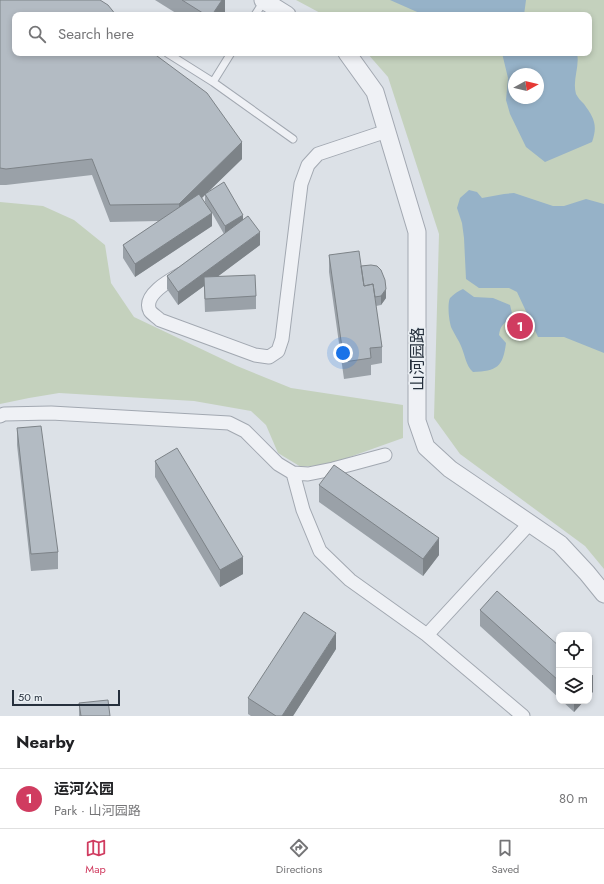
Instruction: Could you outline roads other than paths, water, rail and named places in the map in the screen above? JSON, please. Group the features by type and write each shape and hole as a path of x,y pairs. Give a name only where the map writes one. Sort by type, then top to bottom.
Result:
{"street":[{"path":"263,0 282,12"},
{"name":"山河园路","path":"349,56 375,92 417,232 417,421 426,447 450,469 560,544 587,572 604,594"},
{"path":"193,265 155,291 149,302 150,311 160,320 255,355 269,357 278,351 282,339 301,184 308,165 318,154 387,131"},
{"path":"0,416 4,414 51,413 229,423 245,432 278,464 293,473 308,474 327,471 385,455"},
{"path":"293,473 303,510 320,551 350,580 427,635 523,716"},
{"path":"427,635 530,523"}],"lane":[{"path":"257,12 263,0"},
{"path":"172,56 213,82 294,139"},
{"path":"213,82 229,56"}],"water":[{"path":"390,0 526,0 524,12 417,12"},
{"path":"503,56 578,56 575,89 576,94 593,118 595,131 592,142 545,162 526,147 510,114 506,100 508,78"},
{"path":"469,190 477,192 482,198 514,193 553,206 564,206 586,199 604,204 604,353 564,337 538,337 517,292 509,288 479,288 466,279 464,238 462,223 457,208 460,198"},
{"path":"463,289 474,297 493,298 510,305 512,313 510,320 505,322 502,326 499,335 506,343 505,351 501,362 493,369 473,372 467,364 461,346 452,329 449,318 449,301 450,298"}],"place":[{"name":"运河公园","path":"520,326"}]}
